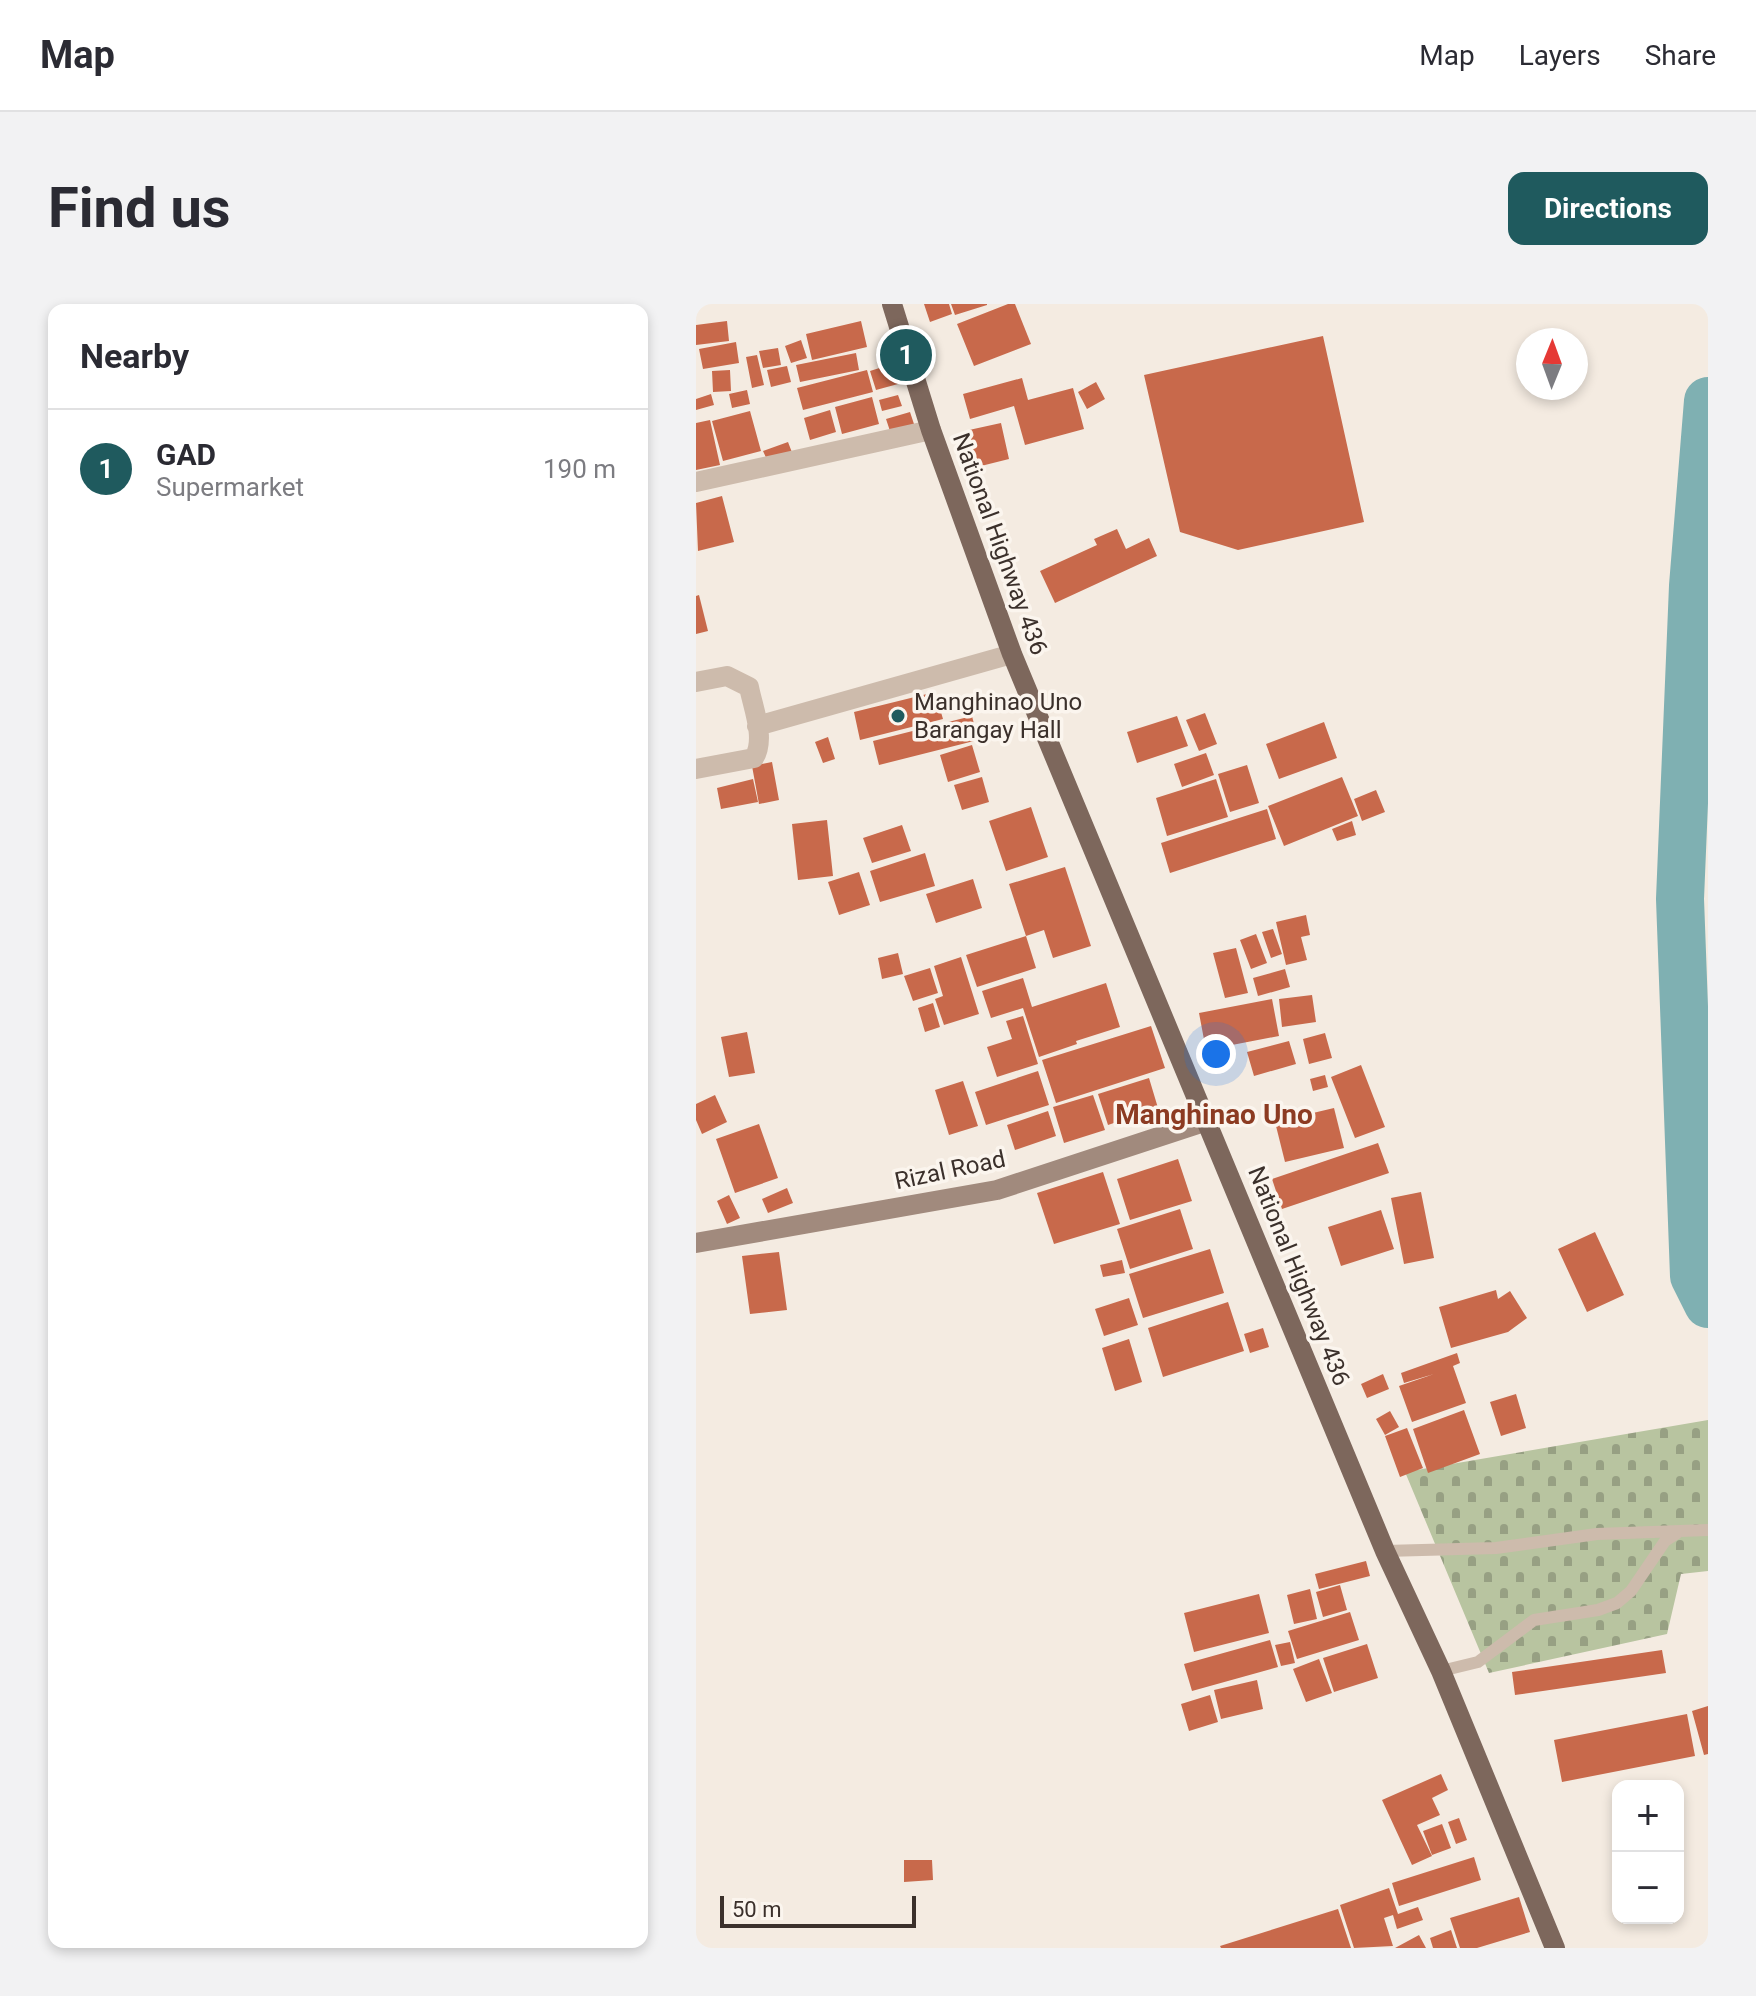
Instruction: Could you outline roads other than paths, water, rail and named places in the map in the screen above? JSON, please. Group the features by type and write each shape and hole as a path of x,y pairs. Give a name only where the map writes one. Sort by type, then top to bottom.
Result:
{"main road":[{"name":"National Highway 436","path":"892,304 931,430 1012,654 1385,1551 1441,1671 1555,1948"}],"street":[{"path":"696,482 931,430"},
{"path":"757,726 1012,654"},
{"path":"696,682 727,676 749,687 759,750 754,758 696,769"},
{"name":"Rizal Road","path":"696,1243 997,1190 1207,1121"}],"lane":[{"path":"1385,1551 1496,1548 1610,1533 1708,1530"},
{"path":"1441,1671 1478,1662 1534,1620 1598,1610 1617,1603 1631,1591 1665,1541 1677,1533"}],"waterway":[{"path":"1708,401 1693,586 1680,899 1694,1276 1708,1304"}],"place":[{"name":"GAD","path":"906,355"},
{"name":"Manghinao Uno Barangay Hall","path":"898,716"}],"district":[{"name":"Manghinao Uno","path":"1214,1114"}]}
